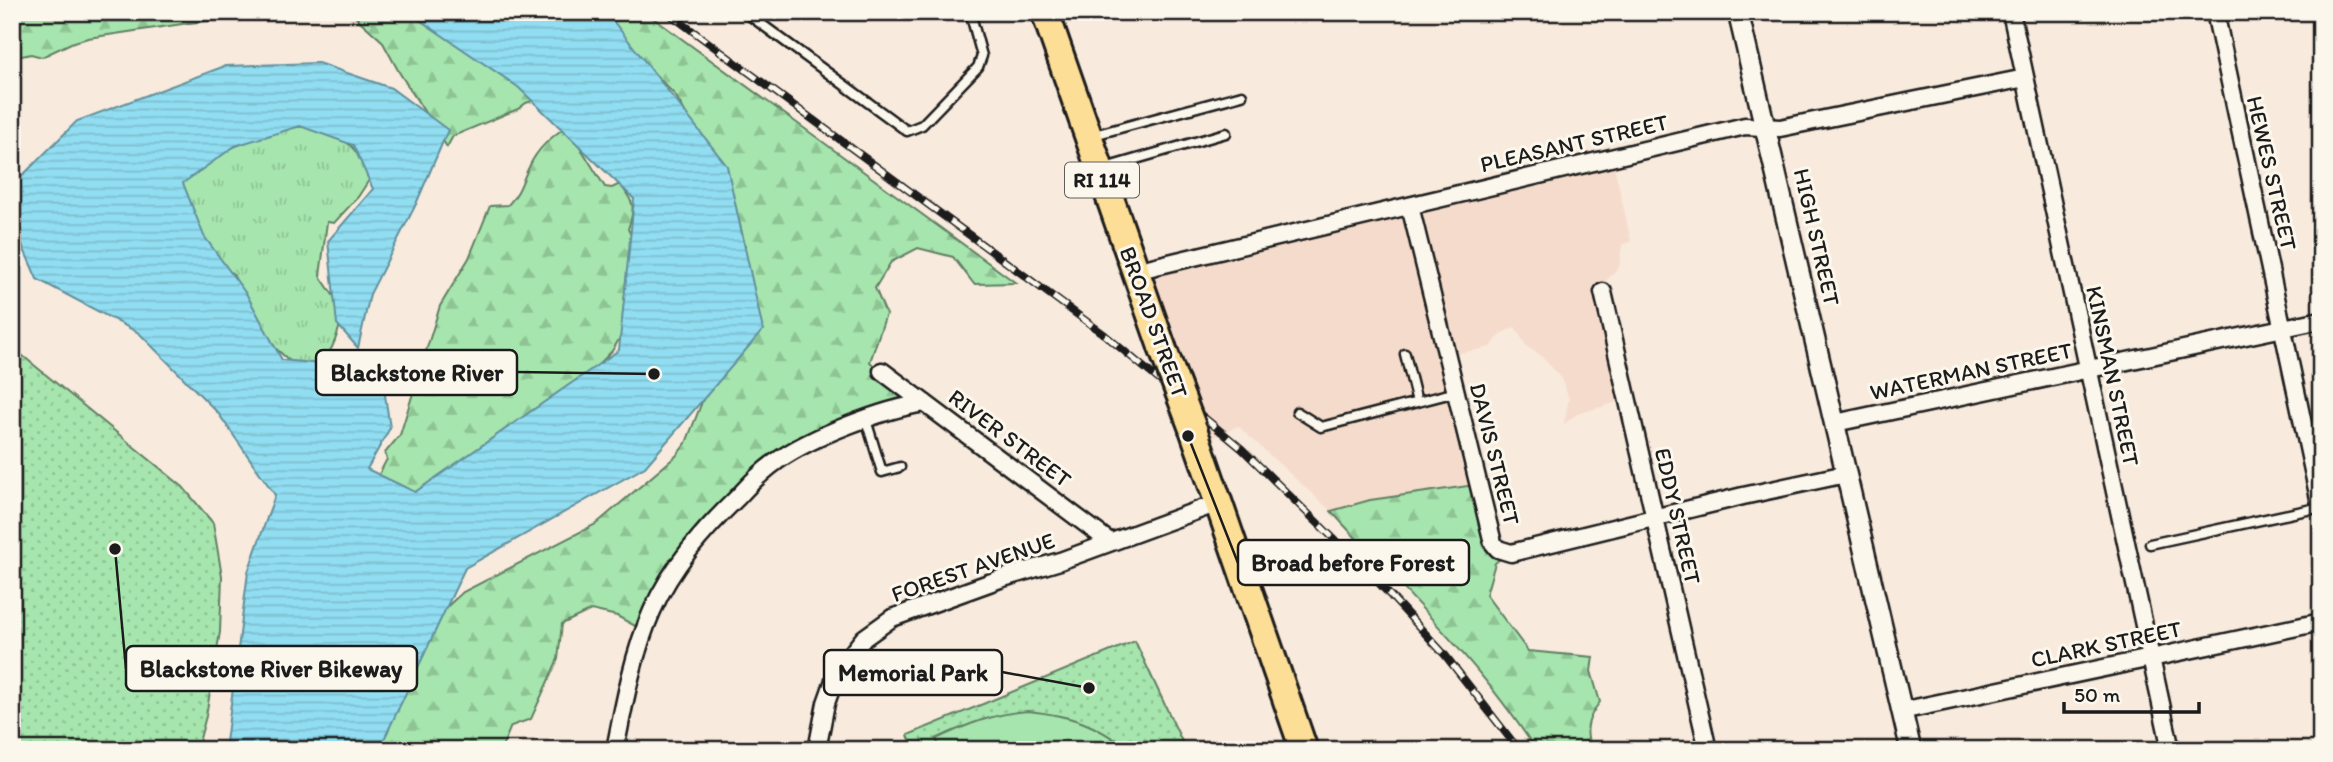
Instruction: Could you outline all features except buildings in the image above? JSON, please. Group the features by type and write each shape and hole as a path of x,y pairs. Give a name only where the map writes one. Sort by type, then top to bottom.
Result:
{"main road":[{"name":"BROAD STREET","path":"1052,14 1087,137 1193,429 1304,750"}],"street":[{"name":"HIGH STREET","path":"1738,12 1911,750"},
{"name":"KINSMAN STREET","path":"2011,12 2171,750"},
{"name":"HEWES STREET","path":"2215,12 2321,507"},
{"name":"PLEASANT STREET","path":"1135,271 1745,126 1780,128 2025,78"},
{"name":"DAVIS STREET","path":"1410,206 1493,542 1498,550 1511,553 1743,496 1846,474"},
{"name":"EDDY STREET","path":"1603,292 1707,750"},
{"name":"WATERMAN STREET","path":"1835,423 2321,320"},
{"name":"RIVER STREET","path":"882,371 1110,542"},
{"path":"615,750 644,632 660,594 690,547 738,496 778,460 826,435 888,411 925,403"},
{"name":"FOREST AVENUE","path":"817,750 826,703 837,672 864,638 892,618 1218,503"},
{"name":"CLARK STREET","path":"1901,710 2321,622"}],"lane":[{"path":"745,12 907,131 922,125 978,67 982,56 970,12"},
{"path":"1087,137 1242,95"},
{"path":"1099,169 1226,133"},
{"path":"1405,354 1417,402"},
{"path":"1297,412 1321,426 1456,393"},
{"path":"866,420 882,472 900,467"},
{"path":"2150,544 2321,507"}],"shaded area":[{"path":"1610,163 1614,166 1631,241 1622,245 1619,267 1600,287 1621,401 1577,414 1564,424 1569,398 1560,376 1538,353 1527,347 1515,327 1502,333 1490,347 1446,356 1476,486 1370,500 1331,511 1238,426 1197,446 1137,278"}],"green space":[{"path":"12,12 292,12 189,23 88,38 42,57 31,54 12,58"},
{"path":"350,12 477,12 548,96 453,136 447,147 382,41"},
{"path":"587,12 645,12 1016,283 974,284 953,257 918,248 891,262 875,288 886,314 870,362 913,399 780,462 695,542 646,632 617,616 591,610 562,624 558,659 531,719 511,726 501,750 351,750 440,613 463,592 596,524 676,456 686,443 738,309 745,245 735,205 709,152 675,95 625,43"},
{"path":"319,125 350,145 371,177 358,197 334,223 327,222 320,276 344,311 335,340 326,356 311,367 300,370 273,346 245,301 233,274 188,241 177,181 195,163 258,137 267,130"},
{"path":"567,126 605,187 612,188 620,184 631,201 633,210 628,229 635,243 640,305 612,351 545,420 412,499 364,503 387,459 385,453 400,435 440,306 469,258 490,206 508,205 540,149"},
{"path":"12,347 183,487 213,523 222,576 220,632 206,716 197,750 12,750"},
{"path":"1476,486 1504,556 1495,563 1486,595 1528,651 1593,657 1591,671 1600,702 1592,713 1587,730 1592,750 1536,750 1465,656 1331,511 1370,500"},
{"path":"1135,641 1186,750 914,750 908,735"},
{"path":"1028,711 1082,722 1130,750 941,750 936,739 981,720"}],"water":[{"path":"408,12 606,12 727,166 763,330 645,467 465,568 379,750 225,750 248,572 275,495 218,413 139,333 37,279 12,222 12,186 77,121 225,66 318,63 391,88 448,130 416,204 370,294 358,348 337,324 328,241 373,189 353,145 300,126 235,146 183,183 204,236 247,295 282,360 323,364 382,375 390,428 367,469 415,492 619,350 634,199 518,87"}],"railway":[{"path":"667,12 1105,335 1242,449 1377,581 1445,655 1519,750"}],"place":[{"name":"Blackstone River","path":"654,374"},
{"name":"Broad before Forest","path":"1188,436"},
{"name":"Blackstone River Bikeway","path":"115,549"},
{"name":"Memorial Park","path":"1089,688"}]}
